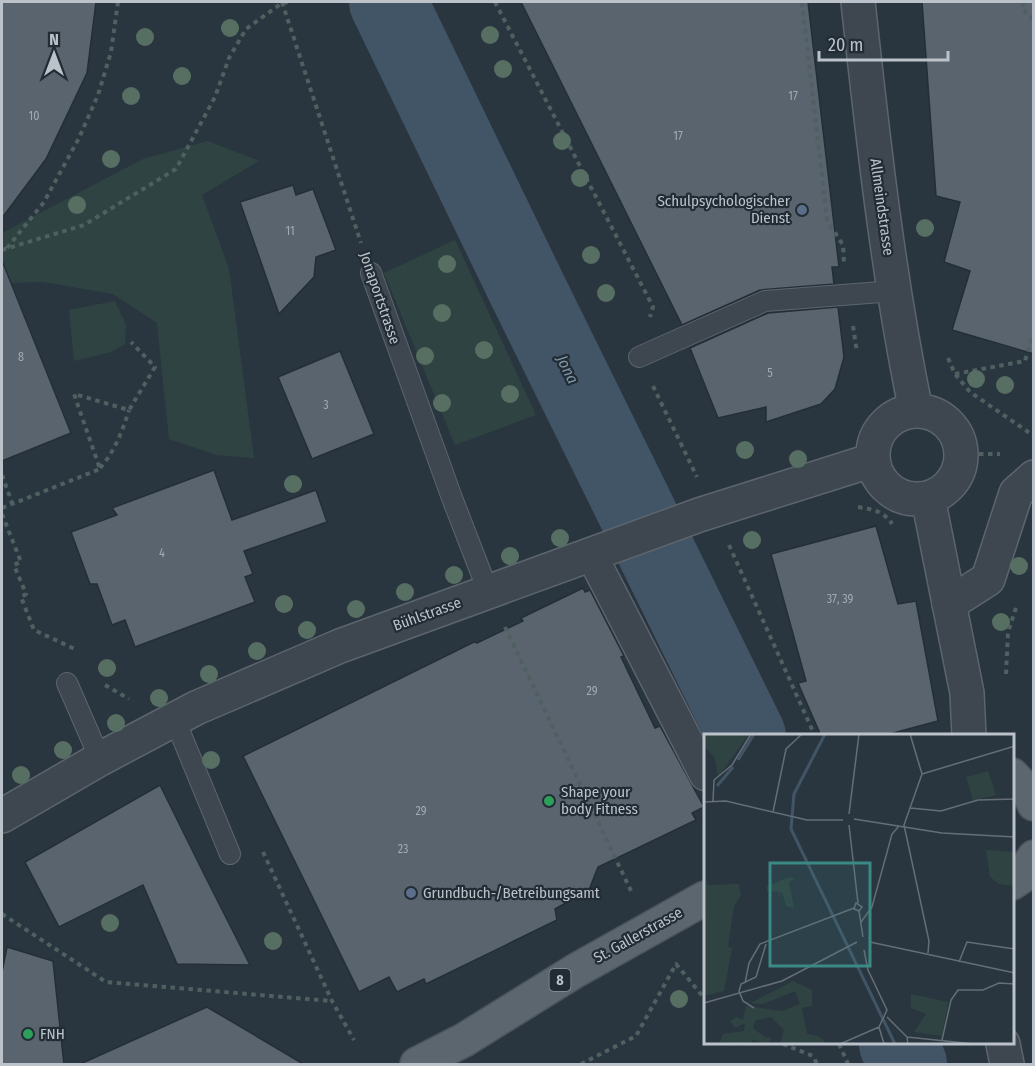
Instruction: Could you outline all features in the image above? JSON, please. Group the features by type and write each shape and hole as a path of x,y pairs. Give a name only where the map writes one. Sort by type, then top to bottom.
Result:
{"main road":[{"path":"1014,777 1029,793 1034,804"},
{"path":"1014,882 1020,877 1034,857"},
{"name":"St. Gallerstrasse","path":"417,1065 464,1040 575,971 704,899"}],"street":[{"name":"Allmeindstrasse","path":"858,2 871,126 894,291 916,411"},
{"path":"916,411 933,414 947,423 958,437 961,454 959,469 952,482 941,492 928,498 913,499 898,495 886,486 877,474 873,460 874,442 884,426 898,415 916,411"},
{"name":"Bühlstrasse","path":"2,816 100,759 196,708 340,646 699,515 873,460"},
{"path":"949,604 988,579 1016,493 1034,477"},
{"path":"928,498 967,693 969,734"},
{"path":"596,552 704,773"},
{"path":"1003,1045 1007,1065"}],"lane":[{"name":"Jonaportstrasse","path":"371,273 488,591"},
{"path":"639,357 765,301 894,291"},
{"path":"67,683 100,759"},
{"path":"175,720 230,854"}],"path":[{"path":"7,248 44,202 79,138 98,95 111,52 118,2"},
{"path":"2,250 84,225 176,169 215,97 237,42 246,29 282,2 291,2"},
{"name":"Jonaportstrasse","path":"282,2 371,273"},
{"path":"495,2 653,307 639,357 700,483"},
{"path":"802,2 827,220 843,245 847,295 857,352"},
{"path":"1024,2 1022,8 1034,21"},
{"path":"955,374 1025,361 1034,331"},
{"path":"2,508 100,469 111,456 129,410 155,366 131,342"},
{"path":"944,349 955,374 970,392 1034,436"},
{"path":"100,469 74,394 129,410"},
{"path":"2,475 12,503"},
{"path":"850,506 874,509 887,516 896,530"},
{"path":"2,514 21,562 14,565 26,594 21,597 34,630 82,652"},
{"path":"728,542 814,734"},
{"path":"488,591 632,893"},
{"path":"1005,678 1008,632 1019,601"},
{"path":"261,849 332,1001 354,1040"},
{"path":"2,914 106,982 332,1001"},
{"path":"581,1065 636,1036 676,964 704,998"},
{"path":"786,1045 813,1056 817,1065"},
{"path":"839,1045 848,1065"}],"green space":[{"path":"208,141 259,161 202,195 229,269 254,458 217,455 169,439 157,323 113,294 43,282 2,283 2,233 143,159"},
{"path":"455,240 536,415 455,445 384,273"},
{"path":"115,301 126,325 125,344 111,352 74,361 69,310"}],"building":[{"path":"2,2 96,2 87,73 46,159 2,218"},
{"path":"521,2 808,2 839,267 832,267 834,284 760,290 682,325"},
{"path":"922,2 1034,2 1034,354 952,330 970,271 944,262 960,202 936,196"},
{"path":"293,185 296,195 313,189 336,250 316,257 314,277 279,314 240,202"},
{"path":"2,264 71,433 2,461"},
{"path":"838,307 844,357 835,389 821,404 766,422 766,407 718,418 690,348 768,313"},
{"path":"340,351 374,434 312,459 278,377"},
{"path":"214,470 232,520 316,490 327,522 244,551 253,574 245,577 255,602 135,647 125,620 112,625 97,584 90,584 71,532 117,515 112,508"},
{"path":"876,526 898,604 916,601 938,721 889,734 820,734 798,683 806,681 771,554"},
{"path":"583,588 585,592 590,590 624,656 621,657 655,728 660,726 704,807 692,813 696,820 598,867 589,890 555,909 557,920 426,984 424,979 397,992 389,977 359,992 243,756 474,642 477,643 523,621 521,618"},
{"path":"160,785 250,965 177,964 143,885 59,927 25,862"},
{"path":"7,947 53,961 64,1065 2,1065 2,972"},
{"path":"207,1007 305,1065 78,1065"}],"waterway":[{"name":"Jona","path":"388,2 746,734"},
{"name":"Jona","path":"898,1045 908,1064"}],"place":[{"name":"Schulpsychologischer Dienst","path":"802,210"},
{"name":"Shape your body Fitness","path":"549,801"},
{"name":"Grundbuch-/Betreibungsamt","path":"411,893"},
{"name":"FNH","path":"28,1034"}]}
